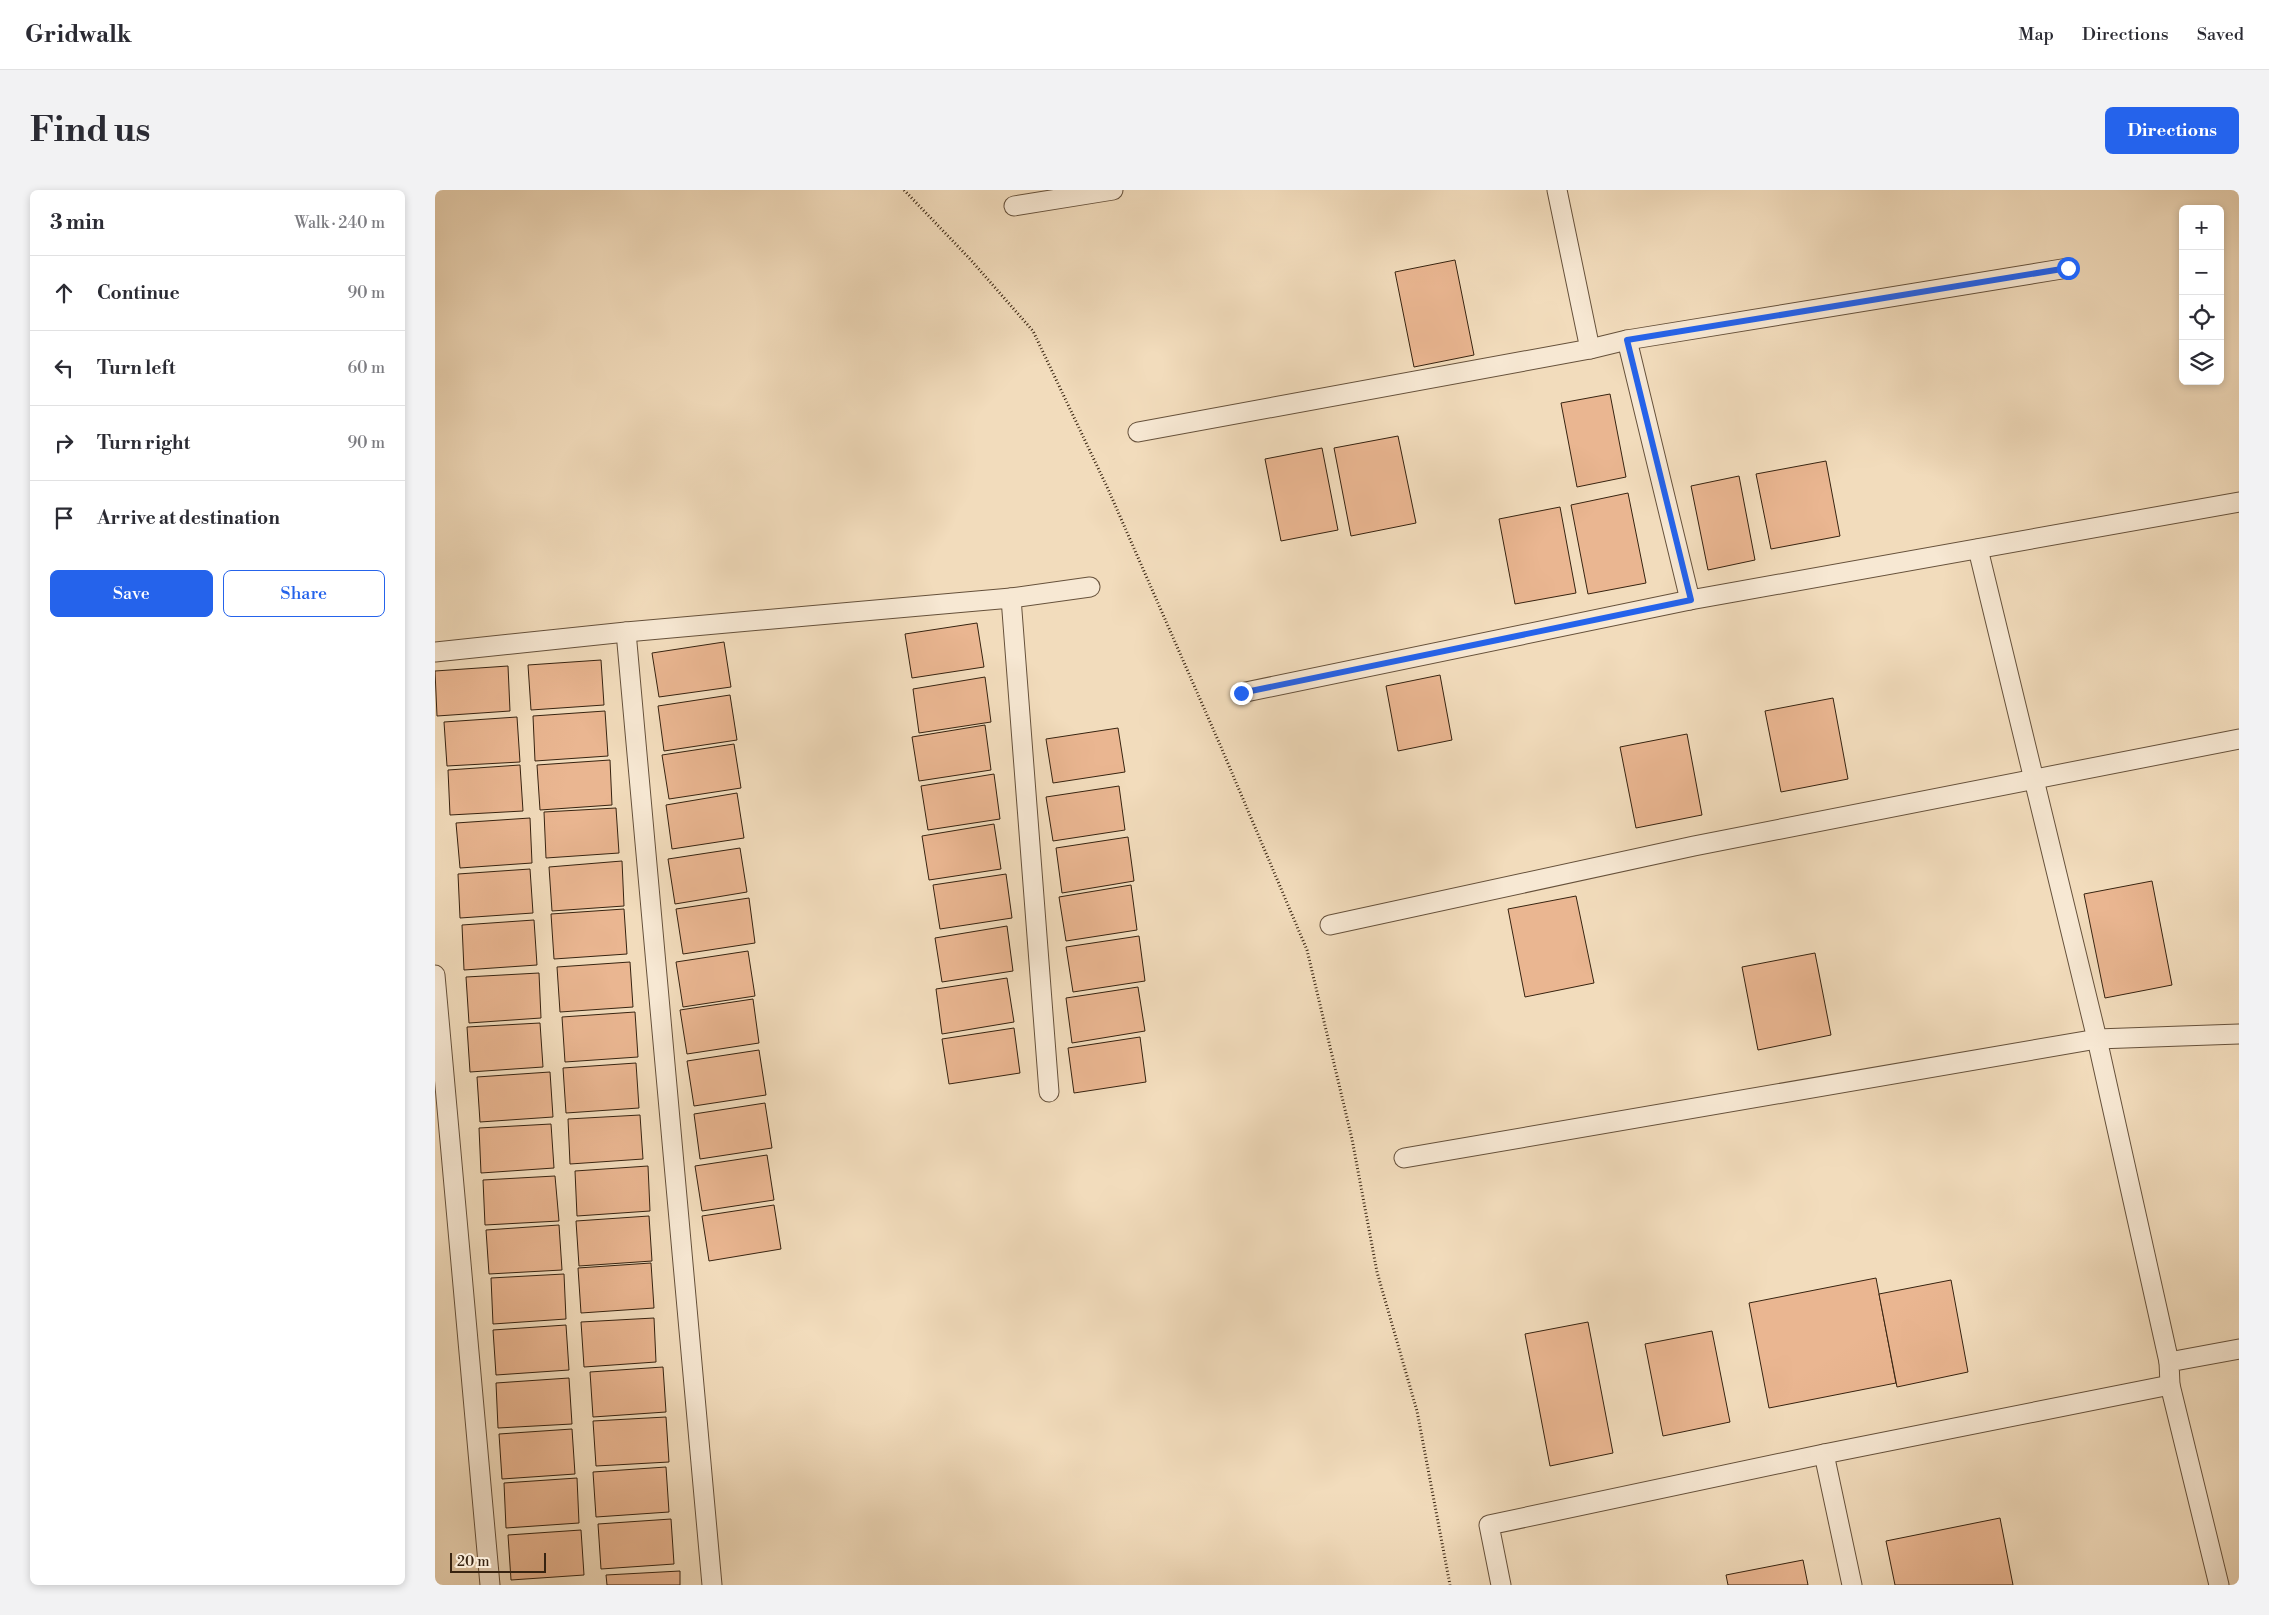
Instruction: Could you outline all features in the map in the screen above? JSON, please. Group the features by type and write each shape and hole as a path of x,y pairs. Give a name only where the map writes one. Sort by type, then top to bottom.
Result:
{"lane":[{"path":"1014,206 1113,190"},
{"path":"1557,190 1590,349"},
{"path":"1138,432 1590,349 1627,340 2068,268"},
{"path":"1627,340 1691,600"},
{"path":"1241,693 1691,600 2239,502"},
{"path":"1978,549 2097,1039 2169,1362 2171,1385 2219,1585"},
{"path":"435,652 626,632 1011,598 1090,587"},
{"path":"1011,598 1049,1092"},
{"path":"626,632 712,1585"},
{"path":"1330,925 1693,846 2239,739"},
{"path":"435,975 490,1585"},
{"path":"1404,1158 2097,1039 2239,1034"},
{"path":"2169,1362 2239,1349"},
{"path":"1501,1585 1489,1525 1824,1454 2171,1385"},
{"path":"1824,1454 1853,1585"}],"path":[{"path":"904,190 970,259 1033,331 1111,498 1307,950 1352,1139 1377,1272 1417,1411 1450,1585"}],"building":[{"path":"1455,260 1474,355 1414,367 1395,272"},
{"path":"1610,394 1626,477 1577,487 1561,403"},
{"path":"1398,436 1416,523 1351,536 1334,448"},
{"path":"1322,448 1338,530 1281,541 1265,459"},
{"path":"1826,461 1840,536 1771,549 1756,474"},
{"path":"1739,476 1755,560 1708,570 1691,486"},
{"path":"1628,493 1646,583 1588,594 1571,505"},
{"path":"1560,507 1576,593 1515,604 1499,519"},
{"path":"977,623 984,667 912,678 905,634"},
{"path":"724,642 731,687 659,697 652,653"},
{"path":"601,660 604,705 531,710 528,665"},
{"path":"508,666 510,711 437,716 435,671"},
{"path":"1440,675 1452,740 1398,751 1386,686"},
{"path":"985,677 991,722 919,733 913,689"},
{"path":"730,695 737,740 664,751 658,706"},
{"path":"1833,698 1848,779 1781,792 1765,711"},
{"path":"605,711 608,756 535,761 533,716"},
{"path":"517,717 520,762 447,766 444,722"},
{"path":"985,725 991,770 919,781 912,737"},
{"path":"1118,728 1125,772 1053,783 1046,739"},
{"path":"1687,734 1702,815 1636,828 1620,747"},
{"path":"734,744 741,788 669,799 662,755"},
{"path":"610,760 612,805 540,810 537,765"},
{"path":"520,765 523,811 450,815 448,770"},
{"path":"994,774 1000,819 928,830 921,786"},
{"path":"1119,786 1125,830 1053,841 1046,797"},
{"path":"737,793 744,838 672,849 666,805"},
{"path":"616,808 619,853 546,858 544,812"},
{"path":"530,818 532,863 460,868 456,823"},
{"path":"994,824 1001,869 929,880 922,836"},
{"path":"1128,837 1134,881 1062,893 1056,848"},
{"path":"740,848 747,892 675,904 668,859"},
{"path":"622,861 624,906 552,911 549,867"},
{"path":"530,869 533,913 460,918 458,874"},
{"path":"1006,874 1012,918 940,929 933,885"},
{"path":"2152,881 2172,985 2105,998 2084,894"},
{"path":"1131,885 1137,930 1066,941 1059,897"},
{"path":"1576,896 1594,983 1525,997 1508,909"},
{"path":"749,898 755,943 683,954 676,909"},
{"path":"624,909 627,954 554,959 551,914"},
{"path":"534,920 537,965 464,970 462,925"},
{"path":"1007,926 1013,971 942,982 935,938"},
{"path":"1139,936 1145,981 1073,992 1066,947"},
{"path":"748,951 755,996 683,1007 676,962"},
{"path":"1815,953 1831,1035 1758,1050 1742,967"},
{"path":"630,962 633,1007 560,1012 557,967"},
{"path":"539,973 541,1018 469,1023 466,977"},
{"path":"1007,978 1014,1022 942,1034 936,989"},
{"path":"1138,987 1145,1031 1072,1043 1066,998"},
{"path":"753,999 759,1043 687,1054 680,1010"},
{"path":"635,1012 638,1057 565,1062 562,1017"},
{"path":"540,1023 543,1067 470,1072 467,1027"},
{"path":"1014,1028 1020,1073 949,1084 942,1039"},
{"path":"1140,1037 1146,1082 1074,1093 1068,1048"},
{"path":"759,1050 766,1095 694,1106 687,1061"},
{"path":"636,1063 639,1108 566,1113 563,1068"},
{"path":"550,1072 553,1117 480,1122 477,1077"},
{"path":"765,1103 772,1148 700,1159 694,1114"},
{"path":"640,1115 643,1159 570,1164 568,1119"},
{"path":"551,1124 554,1168 481,1173 479,1128"},
{"path":"767,1155 774,1200 702,1211 695,1166"},
{"path":"648,1166 650,1211 577,1216 575,1171"},
{"path":"555,1176 559,1221 485,1225 483,1180"},
{"path":"774,1205 781,1249 709,1261 702,1216"},
{"path":"649,1216 652,1261 579,1266 576,1221"},
{"path":"559,1225 562,1270 489,1274 486,1230"},
{"path":"651,1263 654,1308 581,1313 578,1268"},
{"path":"564,1274 566,1319 493,1324 491,1278"},
{"path":"1876,1278 1896,1383 1769,1408 1749,1303"},
{"path":"1951,1280 1968,1372 1897,1387 1879,1294"},
{"path":"654,1318 656,1362 584,1367 581,1322"},
{"path":"1588,1322 1613,1453 1550,1466 1525,1334"},
{"path":"566,1325 569,1370 496,1375 493,1330"},
{"path":"1712,1331 1730,1422 1663,1436 1645,1344"},
{"path":"663,1367 666,1412 593,1417 590,1372"},
{"path":"569,1378 572,1424 498,1428 496,1383"},
{"path":"666,1417 669,1462 596,1466 593,1421"},
{"path":"572,1429 575,1474 502,1479 499,1434"},
{"path":"666,1467 669,1512 596,1517 593,1472"},
{"path":"577,1478 579,1523 506,1528 504,1483"},
{"path":"2000,1518 2013,1585 1895,1585 1886,1541"},
{"path":"671,1519 674,1564 601,1569 598,1524"},
{"path":"581,1530 584,1575 511,1580 508,1535"},
{"path":"1803,1560 1808,1585 1728,1585 1726,1575"},
{"path":"680,1571 680,1585 607,1585 606,1575"}],"route":[{"path":"1241,693 1691,600 1627,340 2068,268"}]}
